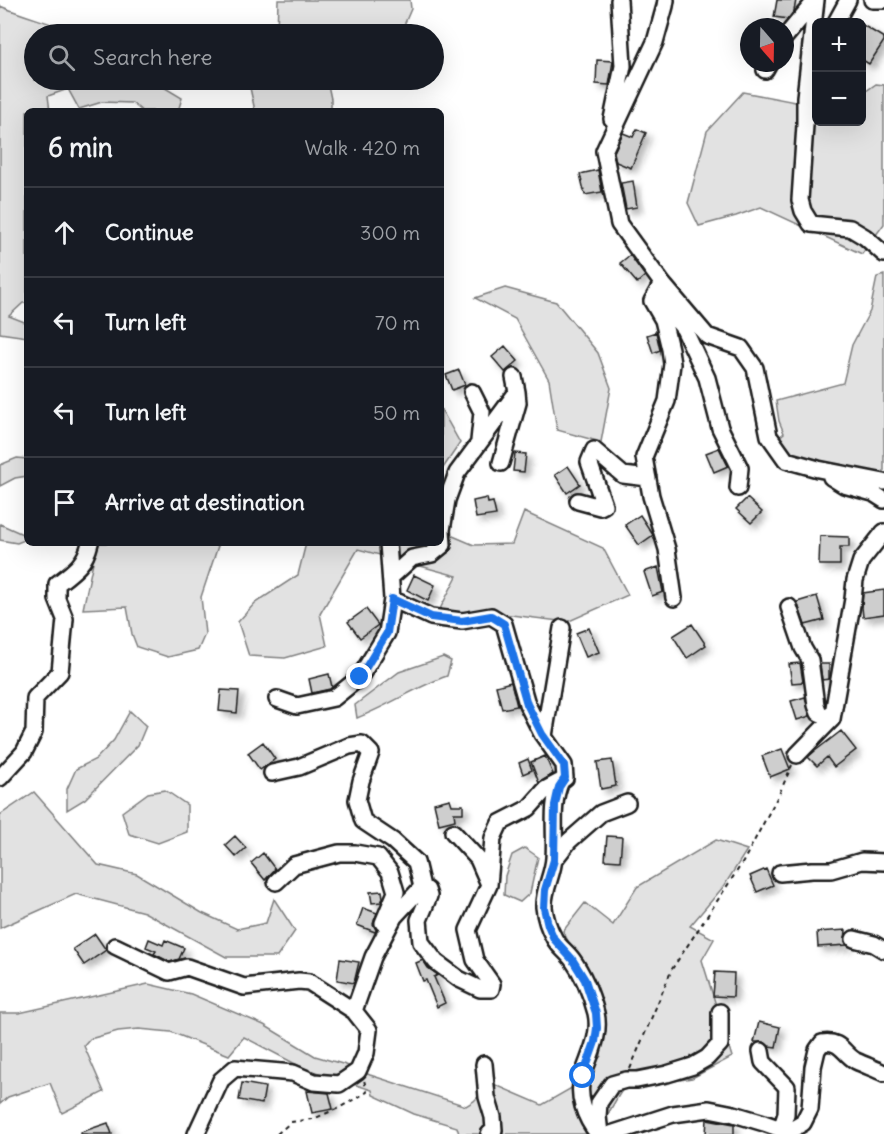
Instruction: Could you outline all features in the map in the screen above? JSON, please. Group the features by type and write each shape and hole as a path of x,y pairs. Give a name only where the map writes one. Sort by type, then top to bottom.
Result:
{"street":[{"path":"619,0 623,66 604,151 619,224 662,283 707,336 741,348 755,368 769,436 786,460 884,482"},
{"path":"794,26 816,0"},
{"path":"816,0 805,97 800,200 803,211 811,224 850,228 865,237 884,254"},
{"path":"838,18 848,0"},
{"path":"872,0 884,0"},
{"path":"604,151 655,42 666,2"},
{"path":"805,97 812,82"},
{"path":"662,283 652,301 663,320 672,364 667,401 644,457 651,496 667,549 674,598"},
{"path":"662,283 663,304 684,328 707,378 720,428 740,468 738,488"},
{"path":"444,518 447,500 457,473 516,384 518,403 501,463"},
{"path":"472,392 482,412 478,444"},
{"path":"578,501 600,507 604,505 589,462 594,450 623,475 648,478"},
{"path":"818,469 844,485 873,493 884,500"},
{"path":"797,755 832,719 855,580 861,561 884,532"},
{"path":"0,778 24,752 34,732 34,698 60,672 65,619 57,599 57,584 79,567 87,555 89,546"},
{"path":"277,699 297,706 334,698 360,677 387,633 392,599 388,546"},
{"path":"391,577 412,558 432,554 442,546"},
{"path":"272,773 299,767 349,746 362,744 371,753 357,800 363,822 393,841 416,862 422,887 428,890 429,896 419,920 421,942 436,962 459,979 480,989 491,989 492,984 475,960 468,930 489,885 493,838 500,824 529,808 546,789 565,778 564,765 544,736 527,704 504,624 491,616 462,621 431,617 392,599"},
{"path":"789,608 803,648 810,660 819,713 832,719"},
{"path":"544,736 562,628"},
{"path":"561,781 555,805 554,860 545,890 544,908 554,939 572,959 585,980 596,1013 595,1042 580,1090 590,1125 599,1134"},
{"path":"554,860 569,841 601,813 627,803"},
{"path":"453,832 478,859 489,885"},
{"path":"276,882 294,865 339,853 356,853 378,858 390,872 396,892 374,946 373,957"},
{"path":"780,873 831,870 862,861 884,862"},
{"path":"354,1011 373,957 394,917 422,887"},
{"path":"854,939 874,944 884,950"},
{"path":"115,946 169,972 187,967 244,987 309,982 354,1011 369,1030 366,1053 358,1071 339,1084 314,1082 293,1073 235,1068 221,1080 196,1134"},
{"path":"599,1134 599,1103 612,1084 667,1074 693,1066 707,1058 720,1044 720,1012"},
{"path":"611,1134 673,1114 709,1109 764,1123 784,1132 803,1124 810,1109 813,1067 817,1050 822,1043 831,1041 853,1059 884,1073"},
{"path":"761,1051 763,1062 787,1087 784,1132"},
{"path":"484,1064 494,1130 489,1134"}],"path":[{"path":"626,1080 672,969 743,862 797,755"},
{"path":"277,1134 291,1122 313,1119 368,1092 361,1065"}],"shaded area":[{"path":"278,0 410,0 411,9 404,24 277,24"},
{"path":"0,6 51,24 24,24 24,90 65,90 48,96 50,108 24,108 24,303 9,316 24,322 24,337 0,333"},
{"path":"876,84 884,85 884,224 862,254 761,207 699,226 688,203 707,131 743,92 812,105 812,126 866,126 866,91"},
{"path":"69,90 169,90 182,98 179,108 138,108 132,103 102,102 78,108"},
{"path":"250,90 329,90 331,99 331,108 254,108"},
{"path":"884,275 884,475 792,456 777,439 784,433 779,421 776,401 843,383 852,345 870,311 877,277"},
{"path":"505,288 556,302 598,353 611,388 601,442 557,430 549,380 515,319 475,298"},
{"path":"444,414 460,443 444,467"},
{"path":"17,458 24,459 24,476 15,478 0,486 0,465"},
{"path":"524,512 603,548 628,595 567,622 487,612 468,615 439,611 457,576 358,549 320,614 327,646 285,658 249,656 238,622 255,603 298,575 305,546 444,546 444,532 474,545 512,544"},
{"path":"0,524 24,535 24,540 17,543 0,540"},
{"path":"96,546 218,546 201,597 205,634 198,650 168,657 137,647 127,607 83,609"},
{"path":"443,657 451,661 447,676 357,718 355,705 399,672"},
{"path":"130,711 146,726 138,745 85,799 67,810 67,789 76,769 96,759 114,740"},
{"path":"165,790 187,805 187,832 158,843 129,834 122,812 148,793"},
{"path":"34,792 98,865 137,874 202,913 237,929 266,923 274,899 295,931 277,957 226,957 144,912 76,894 0,928 0,815"},
{"path":"716,840 747,850 724,886 690,926 714,939 702,960 732,1057 692,1078 623,1089 597,1134 459,1134 457,1127 414,1114 373,1095 372,1090 303,1068 244,1037 229,1055 171,1032 139,1029 118,1031 90,1039 84,1046 104,1092 62,1113 50,1083 8,1097 0,1104 0,1013 19,1013 148,984 191,994 264,1025 315,1056 466,1106 491,1083 542,1105 570,1089 601,1056 603,1011 563,931 585,903 613,925 637,887"},
{"path":"525,848 538,857 530,893 520,902 504,895 505,876 512,855"}],"building":[{"path":"777,0 796,0 794,11 789,18 774,17"},
{"path":"866,27 884,38 869,64 866,62"},
{"path":"597,60 613,61 609,85 596,84"},
{"path":"637,129 646,133 631,168 616,162 614,152 623,133 633,137"},
{"path":"598,170 602,192 585,195 580,174"},
{"path":"633,181 637,207 626,209 621,183"},
{"path":"630,255 645,276 637,283 620,263"},
{"path":"656,332 660,350 653,353 647,335"},
{"path":"505,346 518,361 505,372 492,357"},
{"path":"459,370 465,385 452,390 446,375"},
{"path":"719,448 728,466 714,472 706,453"},
{"path":"515,453 526,454 524,472 513,471"},
{"path":"568,466 580,484 567,493 555,475"},
{"path":"487,498 488,503 493,502 496,515 476,518 473,501"},
{"path":"747,498 762,512 751,523 736,509"},
{"path":"640,515 653,535 639,545 625,525"},
{"path":"820,536 849,537 849,547 840,547 840,565 819,565"},
{"path":"658,567 663,592 652,596 644,572"},
{"path":"414,575 435,585 428,601 407,590"},
{"path":"884,590 884,614 863,617 863,593"},
{"path":"817,596 824,620 805,625 797,602"},
{"path":"366,609 378,625 360,638 348,622"},
{"path":"692,624 706,645 687,658 673,636"},
{"path":"589,628 599,652 586,657 576,633"},
{"path":"800,663 803,682 792,683 789,664"},
{"path":"820,664 829,664 829,679 822,680"},
{"path":"329,674 332,687 312,693 309,679"},
{"path":"511,682 517,706 502,709 496,686"},
{"path":"221,690 239,691 237,713 219,711"},
{"path":"805,697 810,716 797,720 791,701"},
{"path":"841,731 856,750 834,767 827,757 817,766 808,757"},
{"path":"263,742 275,759 260,770 248,753"},
{"path":"782,749 790,769 770,777 762,756"},
{"path":"545,756 553,774 539,783 531,762"},
{"path":"528,759 532,770 523,774 519,763"},
{"path":"612,760 616,786 601,789 597,762"},
{"path":"450,799 452,805 463,805 463,813 454,813 455,820 439,824 434,803"},
{"path":"235,836 246,848 236,857 225,845"},
{"path":"607,836 622,837 620,861 605,860"},
{"path":"263,853 275,869 265,880 251,863"},
{"path":"766,869 773,885 757,892 750,876"},
{"path":"382,891 381,902 372,903 370,892"},
{"path":"363,908 377,913 373,924 375,932 357,925"},
{"path":"846,930 847,945 818,947 817,932"},
{"path":"95,934 106,950 84,965 73,949"},
{"path":"149,939 163,945 165,940 184,948 179,959 170,962 154,954 156,951 146,947"},
{"path":"340,959 359,962 354,983 337,980"},
{"path":"423,960 428,968 438,975 434,977 445,1003 437,1007 416,963"},
{"path":"715,972 734,973 733,997 713,996"},
{"path":"759,1022 780,1027 776,1047 764,1042 754,1042"},
{"path":"242,1083 265,1087 262,1104 239,1100"},
{"path":"307,1091 329,1093 333,1109 312,1113"},
{"path":"707,1119 734,1124 734,1134 706,1134"},
{"path":"108,1123 112,1134 81,1134 81,1132"}],"route":[{"path":"360,677 387,633 392,599 431,617 462,621 491,616 504,624 527,704 542,734 564,765 565,778 561,781 555,805 554,860 545,890 544,908 554,939 572,959 585,980 596,1013 595,1042 583,1076"}]}
